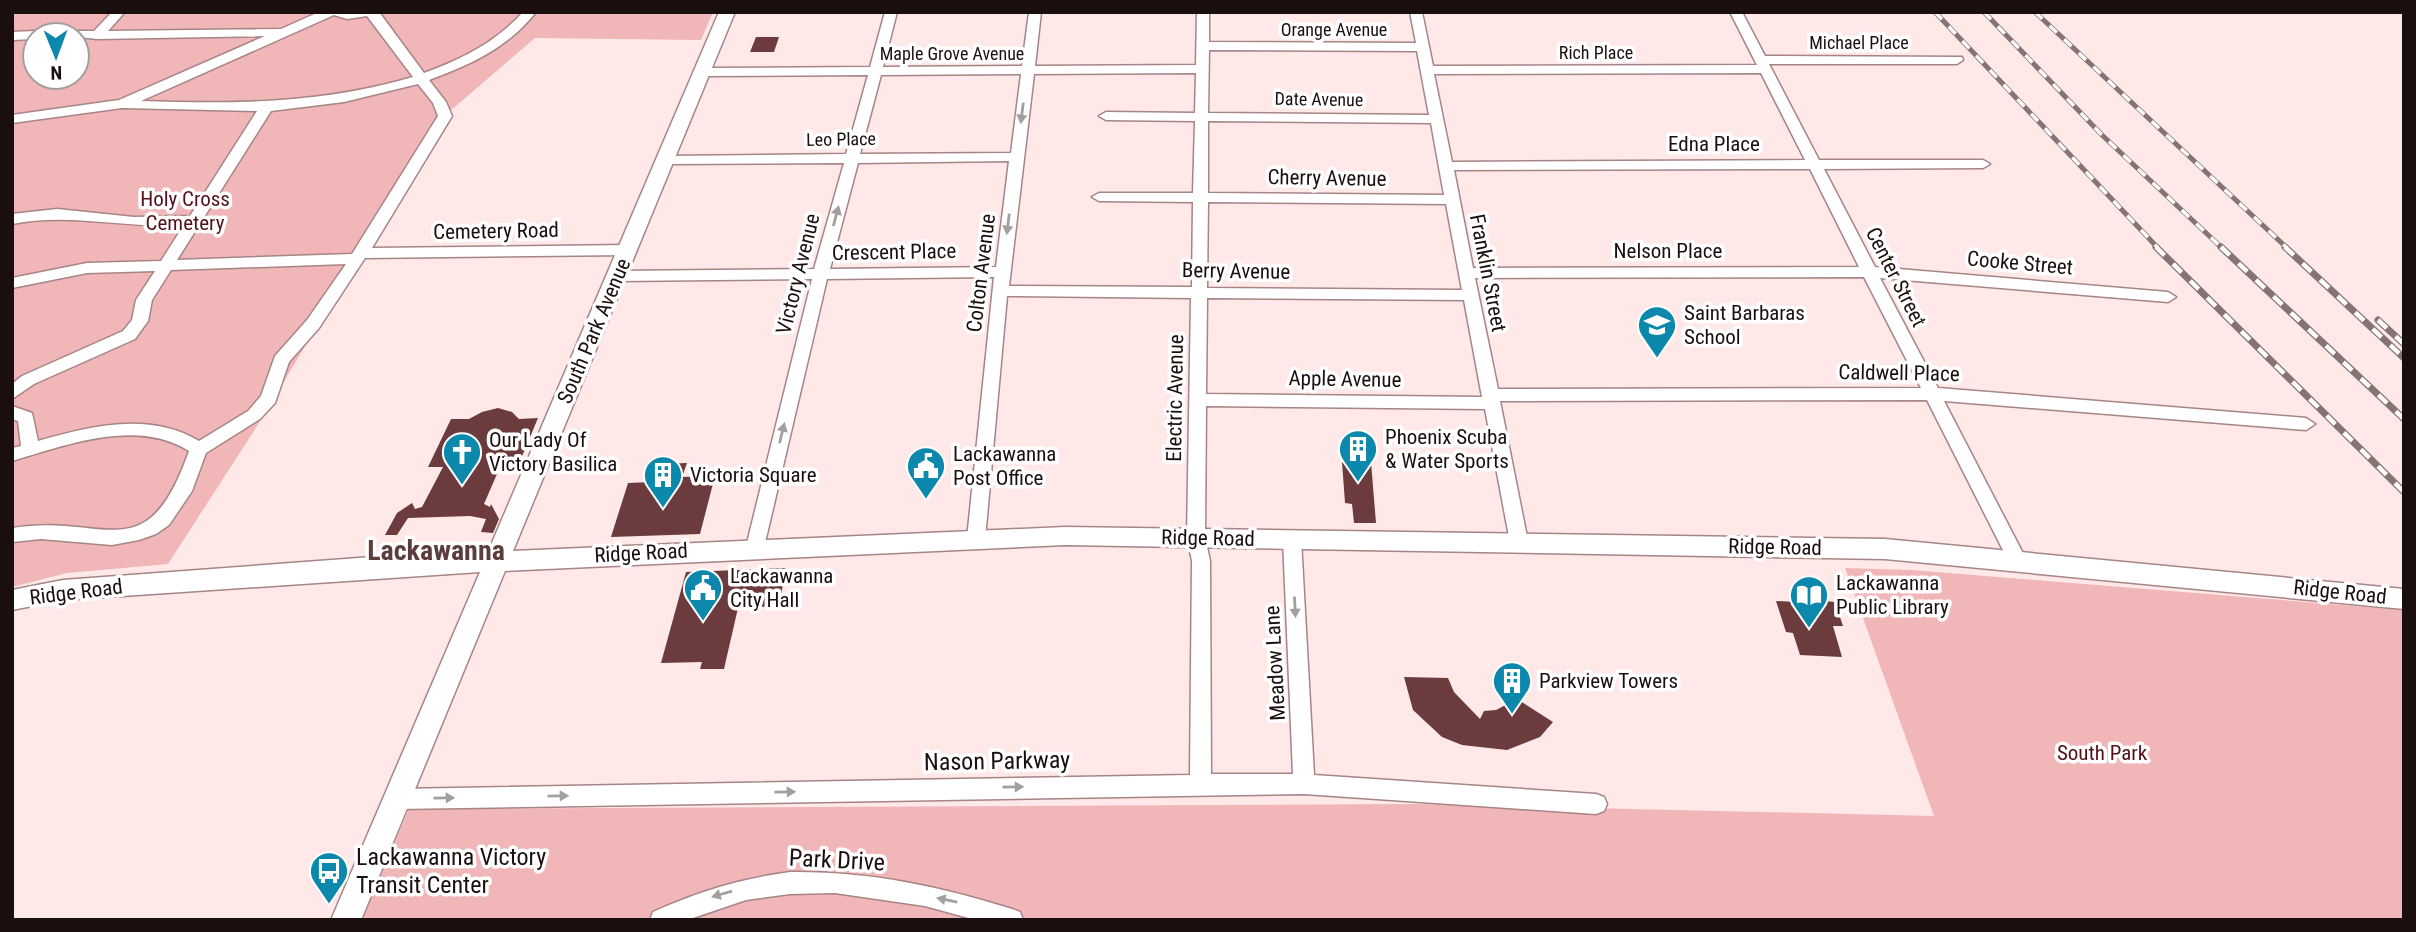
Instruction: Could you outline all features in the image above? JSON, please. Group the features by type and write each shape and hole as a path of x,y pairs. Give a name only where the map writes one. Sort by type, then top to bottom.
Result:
{"main road":[{"name":"South Park Avenue","path":"346,920 727,12"},
{"name":"Ridge Road","path":"12,600 63,590 372,567 755,547 1065,536 1885,549 2404,599"}],"street":[{"path":"97,34 119,12"},
{"path":"122,104 330,12"},
{"path":"12,535 40,530 90,537 134,536 155,528 178,503 199,449 254,415 269,398 281,360 313,324 360,255 444,116 439,102 372,13 347,15 337,12"},
{"path":"12,119 28,120 122,104 268,106 369,92 420,79 465,62 509,37 530,12"},
{"name":"Victory Avenue","path":"755,547 821,273 891,12"},
{"name":"Colton Avenue","path":"976,539 1002,272 1035,12"},
{"name":"Electric Avenue","path":"1200,784 1201,561 1196,537 1203,12"},
{"name":"Franklin Street","path":"1416,12 1519,542"},
{"name":"Center Street","path":"1736,12 2018,561"},
{"path":"91,34 286,32"},
{"name":"Orange Avenue","path":"1202,46 1423,47"},
{"name":"Michael Place","path":"1763,65 1957,60"},
{"name":"Rich Place","path":"1427,70 1763,65"},
{"name":"Maple Grove Avenue","path":"703,72 1202,69"},
{"path":"12,393 28,380 129,335 140,321 144,300 268,106"},
{"name":"Date Avenue","path":"1106,116 1437,119"},
{"name":"Leo Place","path":"666,160 1017,157"},
{"name":"Edna Place","path":"1446,166 1983,164"},
{"name":"Cherry Avenue","path":"1099,197 1452,200"},
{"path":"12,219 44,212 65,212 127,222 196,220"},
{"name":"Cemetery Road","path":"12,283 87,268 360,255 628,250"},
{"name":"Crescent Place","path":"618,276 1002,272"},
{"name":"Nelson Place","path":"1466,273 1869,272"},
{"name":"Cooke Street","path":"1869,272 2168,297"},
{"name":"Berry Avenue","path":"1000,290 1471,295"},
{"name":"Caldwell Place","path":"1491,399 1933,394 2306,424"},
{"name":"Apple Avenue","path":"1198,400 1491,399"},
{"path":"12,412 26,417 30,449"},
{"path":"12,454 115,429 136,429 189,440 199,449"},
{"name":"Meadow Lane","path":"1292,539 1304,784"},
{"name":"Nason Parkway","path":"398,799 1304,784 1596,804"},
{"name":"Park Drive","path":"661,920 721,893 763,884 803,880 880,886 956,902 1012,920"}],"green space":[{"name":"Holy Cross Cemetery","path":"12,12 713,12 701,40 535,38 442,118 259,423 168,564 67,573 12,587"},
{"name":"South Park","path":"1845,568 1912,570 2404,610 2404,920 362,920 409,809 1418,804 1934,816"}],"building":[{"path":"756,37 779,37 774,52 750,52"},
{"name":"Our Lady Of Victory Basilica","path":"498,408 512,412 519,419 538,418 518,466 500,467 484,504 490,507 491,504 499,519 493,533 481,532 486,519 470,516 408,518 397,535 385,535 397,513 412,503 415,509 422,507 443,467 428,467 451,419 469,419"},
{"name":"Phoenix Scuba & Water Sports","path":"1342,462 1371,462 1376,523 1354,523 1352,504 1345,503"},
{"name":"Victoria Square","path":"687,463 682,477 715,476 700,534 611,537 628,483 653,482 659,464"},
{"name":"Lackawanna City Hall","path":"786,568 779,606 738,608 724,669 700,669 702,662 661,663 686,572"},
{"name":"Lackawanna Public Library","path":"1798,598 1835,602 1843,626 1833,626 1842,657 1800,655 1793,633 1786,632 1776,601 1797,602"},
{"name":"Parkview Towers","path":"1404,677 1448,678 1454,692 1480,719 1484,711 1496,710 1517,699 1553,722 1540,737 1507,750 1462,745 1442,737 1413,710"}],"railway":[{"path":"1935,12 2158,248"},
{"path":"1984,12 2102,135 2222,248"},
{"path":"2035,12 2287,248"},
{"path":"2156,247 2404,492"},
{"path":"2221,247 2404,419"},
{"path":"2285,247 2404,358"},
{"path":"2378,320 2404,344"}],"place":[{"name":"Saint Barbaras School","path":"1657,359"},
{"name":"Phoenix Scuba & Water Sports","path":"1358,483"},
{"name":"Our Lady Of Victory Basilica","path":"462,486"},
{"name":"Lackawanna Post Office","path":"926,500"},
{"name":"Victoria Square","path":"663,509"},
{"name":"Lackawanna City Hall","path":"703,622"},
{"name":"Lackawanna Public Library","path":"1809,629"},
{"name":"Parkview Towers","path":"1512,715"},
{"name":"Lackawanna Victory Transit Center","path":"329,905"}],"district":[{"name":"Lackawanna","path":"436,550"}]}
